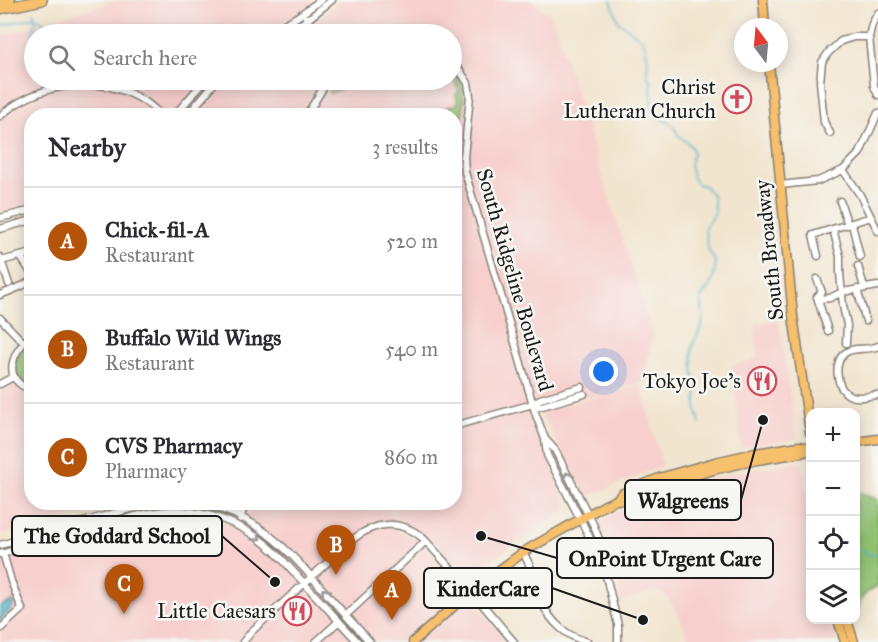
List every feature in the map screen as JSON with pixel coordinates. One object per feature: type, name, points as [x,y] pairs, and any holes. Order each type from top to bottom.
[{"type":"highway","points":[[0,1],[10,0]]},
{"type":"highway","points":[[0,9],[42,0]]},
{"type":"main road","points":[[763,0],[764,18]]},
{"type":"main road","name":"South Broadway","points":[[769,72],[793,316],[806,408]]},
{"type":"main road","points":[[860,441],[878,439]]},
{"type":"main road","points":[[413,642],[471,591],[523,552],[616,500],[624,500],[662,485],[717,469],[806,451]]},
{"type":"main road","points":[[839,624],[845,642]]},
{"type":"main road","points":[[849,624],[854,642]]},
{"type":"street","points":[[284,24],[321,0]]},
{"type":"street","points":[[300,24],[332,0]]},
{"type":"street","points":[[303,13],[310,24]]},
{"type":"street","points":[[878,13],[869,37],[874,86],[878,95]]},
{"type":"street","points":[[830,133],[824,122],[820,82],[822,62],[841,41],[854,37],[869,37]]},
{"type":"street","name":"South Ridgeline Boulevard","points":[[462,74],[468,83],[470,96],[464,157],[465,172],[545,439],[547,455],[584,516],[600,568],[606,576],[618,625],[618,642]]},
{"type":"street","points":[[0,116],[16,104],[51,90]]},
{"type":"street","points":[[120,90],[144,101],[152,108]]},
{"type":"street","points":[[181,108],[196,90]]},
{"type":"street","points":[[194,108],[209,90]]},
{"type":"street","points":[[311,108],[322,90]]},
{"type":"street","points":[[780,185],[818,182],[843,170],[860,153],[878,113]]},
{"type":"street","points":[[870,129],[878,132]]},
{"type":"street","points":[[843,170],[860,195],[878,231]]},
{"type":"street","points":[[840,201],[860,257]]},
{"type":"street","points":[[0,218],[24,212]]},
{"type":"street","points":[[818,256],[813,235],[871,217]]},
{"type":"street","points":[[0,229],[24,222]]},
{"type":"street","points":[[833,229],[840,256],[843,306],[847,325],[846,343]]},
{"type":"street","points":[[9,284],[1,259],[24,255],[22,259],[24,262]]},
{"type":"street","points":[[858,266],[864,288]]},
{"type":"street","points":[[817,279],[828,331]]},
{"type":"street","points":[[0,295],[24,285]]},
{"type":"street","points":[[819,295],[821,299],[830,298],[842,292],[878,286]]},
{"type":"street","points":[[857,290],[867,321]]},
{"type":"street","points":[[0,318],[23,342],[17,351],[12,368],[13,377],[24,387]]},
{"type":"street","points":[[878,346],[849,350],[838,364],[841,385],[849,395],[856,398],[878,395]]},
{"type":"street","points":[[0,384],[13,377]]},
{"type":"street","points":[[462,424],[533,404],[542,406],[583,391]]},
{"type":"street","points":[[0,545],[125,510]]},
{"type":"street","points":[[222,510],[241,517],[274,538],[370,642]]},
{"type":"street","points":[[236,525],[243,510]]},
{"type":"street","points":[[1,553],[139,515],[181,511],[199,513],[236,525],[269,546],[358,642]]},
{"type":"street","points":[[243,642],[304,583],[363,531],[384,525],[404,527],[418,534],[514,642]]},
{"type":"street","points":[[1,553],[27,542],[28,537]]},
{"type":"street","points":[[346,615],[426,542]]},
{"type":"street","points":[[523,552],[535,577],[542,602],[553,621],[572,637],[588,642]]},
{"type":"street","points":[[0,629],[22,609],[1,553]]},
{"type":"street","points":[[316,642],[339,621]]},
{"type":"shaded area","points":[[118,0],[310,0],[317,20],[342,0],[530,0],[552,16],[653,335],[642,383],[533,412],[568,508],[466,577],[431,540],[397,519],[394,510],[462,510],[462,108],[24,108],[24,206],[0,213],[0,36],[24,29],[24,90],[462,90],[462,24],[39,24]]},
{"type":"shaded area","points":[[778,320],[797,439],[741,447],[732,366],[758,358],[755,324]]},
{"type":"shaded area","points":[[15,384],[24,393],[24,510],[91,510],[0,535],[0,391]]},
{"type":"shaded area","points":[[641,386],[663,466],[586,497],[540,412]]},
{"type":"shaded area","points":[[797,462],[802,465],[806,490],[806,624],[832,624],[837,642],[690,642],[676,610],[662,592],[655,591],[621,601],[611,556],[599,520],[695,483],[738,472]]},
{"type":"shaded area","points":[[253,510],[390,510],[398,531],[417,538],[508,642],[0,642],[0,559],[140,523],[201,517],[229,525]]},
{"type":"green space","points":[[462,87],[463,99],[462,115],[462,108],[446,108],[458,103],[456,94],[459,93],[458,90],[462,90]]},
{"type":"green space","points":[[24,347],[24,384],[15,373]]},
{"type":"green space","points":[[860,493],[878,500],[878,586],[863,596],[860,603]]},
{"type":"water","points":[[13,601],[11,609],[0,621],[0,606]]},
{"type":"waterway","points":[[611,0],[618,21],[642,39],[645,46],[648,77],[651,82],[652,109],[660,119],[674,127],[678,135],[692,148],[690,165],[693,178],[697,184],[705,186],[713,196],[715,211],[705,230],[708,249],[715,261],[715,268],[713,279],[701,297],[702,325],[692,349],[697,389],[696,407],[700,424]]},
{"type":"waterway","points":[[34,13],[35,24]]},
{"type":"waterway","points":[[0,26],[36,17],[45,24]]},
{"type":"waterway","points":[[860,549],[870,555],[878,555]]},
{"type":"place","name":"Christ Lutheran Church","points":[[737,99]]},
{"type":"place","name":"Tokyo Joe's","points":[[762,381]]},
{"type":"place","name":"Walgreens","points":[[763,420]]},
{"type":"place","name":"OnPoint Urgent Care","points":[[481,536]]},
{"type":"place","name":"Buffalo Wild Wings","points":[[336,575]]},
{"type":"place","name":"The Goddard School","points":[[275,582]]},
{"type":"place","name":"Little Caesars","points":[[297,611]]},
{"type":"place","name":"CVS Pharmacy","points":[[124,614]]},
{"type":"place","name":"Chick-fil-A","points":[[392,620]]},
{"type":"place","name":"KinderCare","points":[[643,620]]}]
